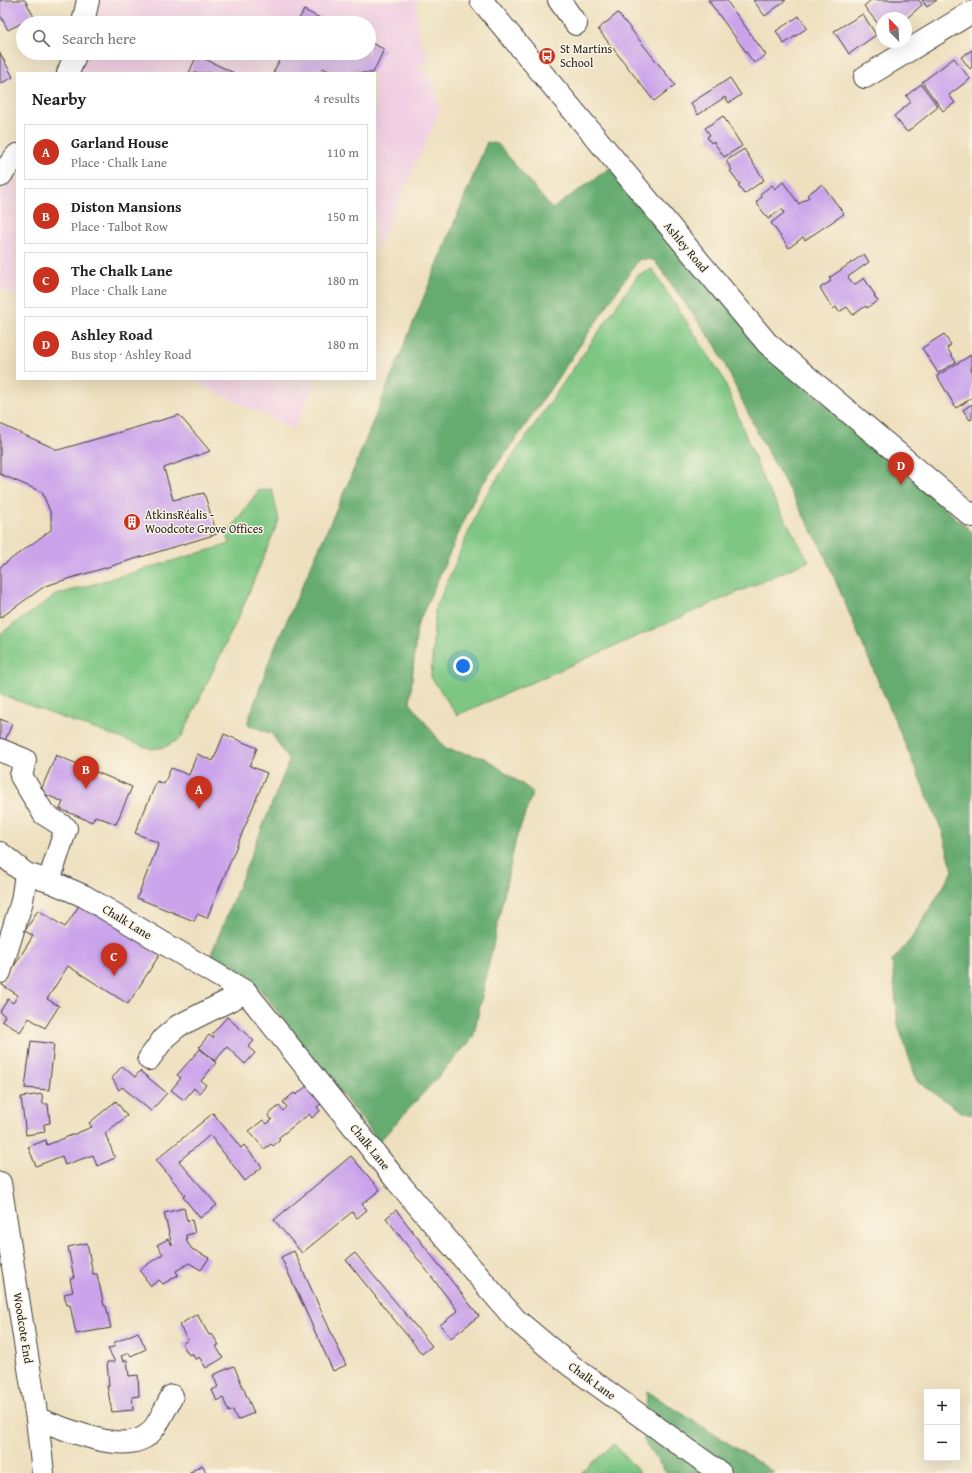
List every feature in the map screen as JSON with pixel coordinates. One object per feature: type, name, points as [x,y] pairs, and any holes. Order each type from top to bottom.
[{"type":"street","points":[[85,16],[88,0]]},
{"type":"street","name":"Ashley Road","points":[[481,0],[767,343],[972,516]]},
{"type":"street","points":[[559,0],[576,24]]},
{"type":"street","points":[[865,76],[972,12]]},
{"type":"street","points":[[68,72],[73,60]]},
{"type":"street","points":[[0,176],[16,156]]},
{"type":"street","points":[[0,750],[24,760],[21,776],[44,814],[66,828],[50,881]]},
{"type":"street","name":"Chalk Lane","points":[[0,853],[26,874],[50,881],[84,896],[246,992],[397,1181],[515,1319],[570,1365],[720,1473]]},
{"type":"street","points":[[0,972],[22,901],[26,874]]},
{"type":"street","points":[[149,1059],[164,1038],[178,1026],[246,992]]},
{"type":"street","name":"Woodcote End","points":[[0,1183],[37,1419],[42,1473]]},
{"type":"street","points":[[37,1419],[110,1443],[127,1442],[141,1438],[152,1431],[172,1396]]},
{"type":"shaded area","points":[[95,0],[418,0],[416,3],[419,37],[430,58],[420,65],[433,82],[440,111],[376,251],[376,72],[75,72],[78,60],[376,60],[376,16],[91,16]]},
{"type":"shaded area","points":[[16,172],[16,297],[0,289],[0,193]]},
{"type":"shaded area","points":[[191,380],[317,380],[294,429]]},
{"type":"green space","points":[[487,142],[498,144],[552,209],[611,167],[797,380],[972,532],[972,1115],[961,1112],[917,1081],[898,1025],[892,961],[911,939],[953,871],[942,831],[821,547],[758,434],[716,346],[654,260],[639,259],[518,436],[478,490],[417,626],[410,703],[446,749],[485,758],[533,792],[516,839],[473,1038],[379,1142],[258,987],[204,972],[289,761],[272,734],[247,724],[271,656],[348,483]]},
{"type":"green space","points":[[652,269],[722,376],[765,484],[809,561],[457,715],[431,677],[435,610],[483,499],[638,275]]},
{"type":"green space","points":[[272,489],[279,520],[239,616],[181,738],[165,747],[152,749],[60,717],[0,694],[0,634],[56,595],[230,544],[227,534],[258,491]]},
{"type":"green space","points":[[647,1391],[775,1473],[666,1473],[644,1441]]},
{"type":"green space","points":[[614,1444],[640,1473],[581,1473]]},
{"type":"building","points":[[0,0],[25,0],[33,16],[16,16],[16,26],[8,30],[0,15]]},
{"type":"building","points":[[708,0],[726,0],[766,55],[754,63]]},
{"type":"building","points":[[753,0],[786,0],[765,16]]},
{"type":"building","points":[[871,0],[919,0],[922,5],[912,14],[912,12],[876,12],[876,21],[864,6]]},
{"type":"building","points":[[922,0],[937,0],[927,7]]},
{"type":"building","points":[[304,10],[316,16],[301,16]]},
{"type":"building","points":[[618,13],[675,85],[654,101],[598,29]]},
{"type":"building","points":[[863,14],[876,35],[849,54],[834,31]]},
{"type":"building","points":[[799,16],[807,28],[784,44],[776,31]]},
{"type":"building","points":[[376,45],[384,49],[373,72],[331,72],[323,68],[321,72],[274,72],[280,60],[376,60]]},
{"type":"building","points":[[972,50],[972,67],[970,69],[961,57]]},
{"type":"building","points":[[0,53],[13,77],[0,84]]},
{"type":"building","points":[[954,58],[970,79],[949,95],[955,103],[943,111],[922,82]]},
{"type":"building","points":[[195,60],[207,60],[232,72],[189,72]]},
{"type":"building","points":[[730,78],[741,95],[729,103],[725,97],[698,115],[691,103]]},
{"type":"building","points":[[921,84],[938,107],[907,132],[894,116],[911,102],[906,96]]},
{"type":"building","points":[[723,116],[742,146],[724,157],[713,141],[711,143],[707,137],[710,135],[705,128]]},
{"type":"building","points":[[744,149],[764,180],[744,194],[738,185],[740,184],[730,171],[732,170],[726,161]]},
{"type":"building","points":[[783,182],[799,204],[809,197],[807,195],[822,184],[844,214],[805,240],[803,237],[789,248],[771,223],[784,213],[782,209],[768,219],[756,202],[762,197],[760,194],[772,185],[775,189]]},
{"type":"building","points":[[864,254],[869,262],[848,277],[854,285],[864,278],[878,301],[867,308],[866,306],[853,315],[847,307],[839,312],[836,307],[833,309],[820,288],[831,281],[829,278]]},
{"type":"building","points":[[944,334],[951,345],[947,348],[956,362],[938,373],[922,348]]},
{"type":"building","points":[[971,355],[972,398],[956,408],[937,376]]},
{"type":"building","points":[[972,404],[972,419],[970,420],[963,410]]},
{"type":"building","name":"AtkinsRéalis - Woodcote Grove Offices","points":[[179,415],[210,451],[164,468],[173,500],[204,493],[217,534],[45,586],[0,618],[0,567],[51,530],[51,514],[42,492],[0,474],[0,424],[58,450]]},
{"type":"building","points":[[0,719],[12,724],[4,743],[0,741]]},
{"type":"building","points":[[224,734],[257,748],[250,766],[267,773],[207,918],[197,914],[194,921],[137,898],[159,843],[135,833],[157,781],[164,784],[171,768],[189,775],[197,754],[213,761]]},
{"type":"building","points":[[56,755],[132,787],[116,824],[95,816],[92,822],[60,809],[63,802],[40,792]]},
{"type":"building","points":[[82,901],[162,951],[128,1004],[68,966],[47,999],[59,1006],[45,1028],[29,1018],[20,1032],[2,1021],[5,1016],[0,1012],[8,999],[13,1003],[18,995],[2,985],[33,936],[25,931],[38,910],[65,927]]},
{"type":"building","points":[[227,1017],[254,1041],[248,1047],[255,1053],[245,1064],[227,1047],[215,1061],[199,1047],[209,1035],[213,1038],[214,1036],[212,1034]]},
{"type":"building","points":[[31,1041],[54,1044],[49,1090],[25,1088]]},
{"type":"building","points":[[200,1049],[216,1063],[201,1081],[206,1085],[199,1093],[194,1088],[184,1100],[171,1090],[181,1078],[177,1075]]},
{"type":"building","points":[[122,1066],[135,1077],[140,1071],[167,1093],[151,1111],[122,1087],[119,1090],[112,1078]]},
{"type":"building","points":[[309,1084],[324,1102],[317,1107],[320,1111],[312,1118],[309,1114],[278,1138],[280,1140],[273,1146],[271,1144],[264,1149],[249,1131],[263,1120],[267,1124],[272,1120],[268,1115],[279,1106],[283,1111],[287,1107],[283,1102],[294,1093],[296,1095]]},
{"type":"building","points":[[42,1094],[43,1104],[48,1104],[50,1123],[44,1124],[45,1132],[26,1135],[21,1097]]},
{"type":"building","points":[[116,1101],[127,1116],[105,1133],[115,1158],[97,1166],[93,1155],[65,1165],[62,1156],[36,1166],[28,1147],[46,1140],[47,1145],[92,1127],[89,1123]]},
{"type":"building","points":[[213,1113],[241,1148],[244,1145],[262,1167],[245,1181],[210,1135],[179,1161],[217,1205],[200,1218],[183,1197],[185,1195],[156,1160]]},
{"type":"building","points":[[351,1156],[380,1190],[362,1204],[367,1210],[357,1218],[352,1212],[302,1253],[274,1220]]},
{"type":"building","points":[[184,1208],[187,1221],[192,1220],[195,1233],[186,1235],[187,1242],[192,1249],[209,1258],[201,1270],[189,1263],[176,1271],[178,1275],[163,1284],[159,1280],[151,1286],[139,1270],[163,1254],[157,1245],[168,1239],[172,1245],[164,1213]]},
{"type":"building","points":[[396,1210],[479,1316],[451,1338],[440,1325],[458,1311],[386,1218]]},
{"type":"building","points":[[87,1243],[93,1274],[97,1274],[104,1306],[106,1306],[111,1328],[76,1334],[70,1305],[67,1305],[64,1294],[73,1292],[70,1279],[74,1278],[68,1247]]},
{"type":"building","points":[[294,1251],[346,1365],[333,1371],[281,1257]]},
{"type":"building","points":[[355,1253],[432,1346],[422,1354],[346,1260]]},
{"type":"building","points":[[197,1314],[209,1335],[212,1334],[219,1345],[216,1346],[223,1358],[206,1368],[199,1357],[196,1360],[192,1353],[189,1355],[182,1344],[188,1340],[179,1325]]},
{"type":"building","points":[[138,1332],[146,1349],[131,1356],[129,1353],[121,1356],[123,1361],[127,1360],[129,1376],[138,1375],[139,1396],[132,1397],[133,1410],[112,1412],[107,1386],[109,1386],[107,1362],[115,1362],[108,1349],[115,1346],[113,1343]]},
{"type":"building","points":[[234,1366],[254,1413],[237,1420],[233,1410],[229,1412],[223,1398],[217,1401],[212,1390],[218,1387],[213,1375]]},
{"type":"building","points":[[202,1465],[207,1473],[189,1473]]},
{"type":"place","name":"St Martins School","points":[[547,56]]},
{"type":"place","name":"Ashley Road","points":[[901,485]]},
{"type":"place","name":"AtkinsRéalis - Woodcote Grove Offices","points":[[132,522]]},
{"type":"place","name":"Diston Mansions","points":[[86,789]]},
{"type":"place","name":"Garland House","points":[[199,809]]},
{"type":"place","name":"The Chalk Lane","points":[[114,976]]}]
